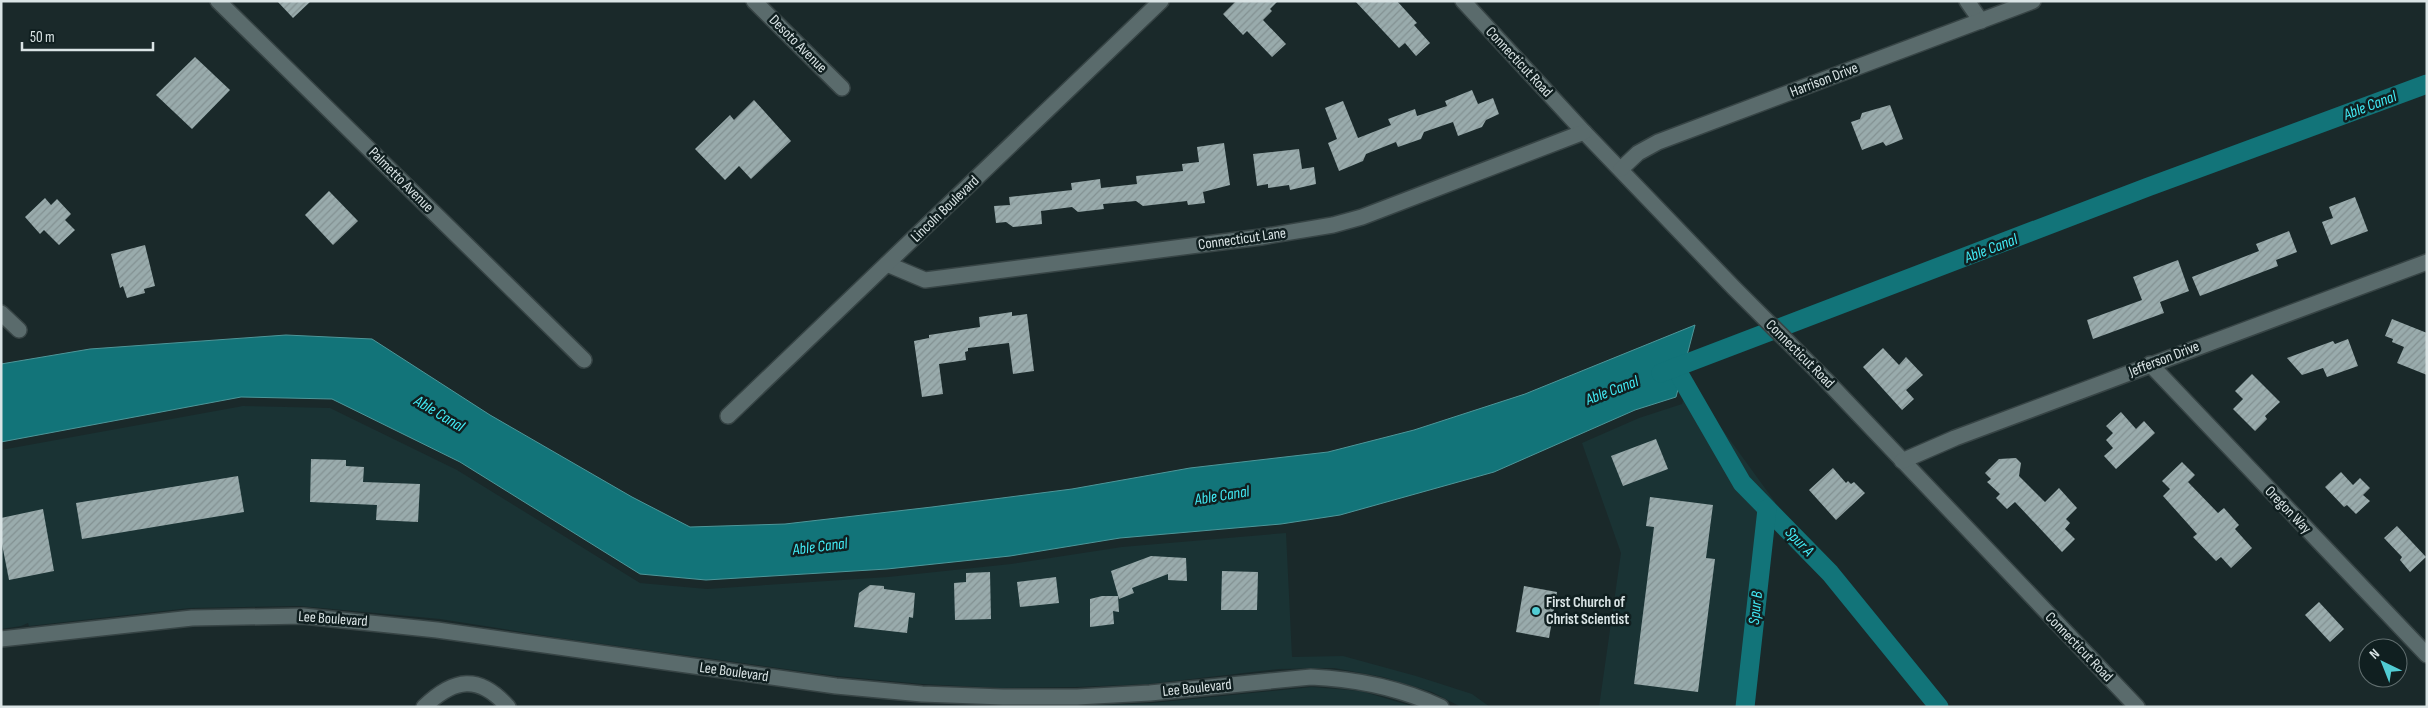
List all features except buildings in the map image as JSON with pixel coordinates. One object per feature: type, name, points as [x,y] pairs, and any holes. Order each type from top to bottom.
[{"type":"street","name":"Palmetto Avenue","points":[[218,1],[584,360]]},
{"type":"street","name":"Desoto Avenue","points":[[754,1],[842,88]]},
{"type":"street","name":"Lincoln Boulevard","points":[[728,416],[1161,1]]},
{"type":"street","name":"Connecticut Road","points":[[1462,1],[1584,132],[1734,288],[1825,379],[2136,707]]},
{"type":"street","points":[[1967,1],[1982,20]]},
{"type":"street","name":"Harrison Drive","points":[[1621,169],[1638,153],[1658,142],[2033,1]]},
{"type":"street","name":"Connecticut Lane","points":[[887,264],[925,280],[1261,237],[1333,225],[1362,217],[1584,132]]},
{"type":"street","name":"Jefferson Drive","points":[[1902,462],[1955,438],[2427,262]]},
{"type":"street","points":[[1,313],[19,330]]},
{"type":"street","name":"Oregon Way","points":[[2150,364],[2427,655]]},
{"type":"street","name":"Lee Boulevard","points":[[1,639],[192,618],[244,616],[321,617],[437,630],[836,686],[1005,702],[1150,693],[1311,677],[1335,678],[1381,686],[1441,707]]},
{"type":"street","name":"Lee Boulevard","points":[[1,650],[25,636]]},
{"type":"street","points":[[424,707],[436,696],[454,685],[471,683],[487,688],[508,707]]},
{"type":"shaded area","points":[[1690,385],[1775,502],[1750,707],[1599,707],[1621,553],[1582,443],[1639,418],[1682,404]]},
{"type":"shaded area","points":[[243,406],[330,408],[457,470],[640,583],[707,589],[888,577],[1011,564],[1122,547],[1286,533],[1292,657],[1343,656],[1472,694],[1490,707],[1461,707],[1432,692],[1383,677],[1334,668],[1279,669],[1148,684],[1076,687],[1002,688],[922,684],[836,676],[560,638],[440,619],[300,606],[190,608],[29,626],[28,623],[1,629],[1,450]]},
{"type":"shaded area","points":[[1312,687],[1361,691],[1415,707],[1056,707],[1152,703]]},
{"type":"water","points":[[1695,325],[1676,397],[1635,410],[1494,472],[1340,515],[1281,524],[1120,538],[1010,556],[887,569],[706,580],[640,574],[460,462],[332,399],[241,397],[1,442],[1,364],[90,349],[286,335],[372,339],[490,415],[632,497],[690,527],[785,524],[1072,489],[1190,468],[1328,452],[1414,430],[1525,394]]},
{"type":"waterway","name":"Able Canal","points":[[1661,373],[2148,187],[2427,84]]},
{"type":"waterway","name":"Spur A","points":[[1675,367],[1742,483],[1830,573],[1939,707]]},
{"type":"waterway","name":"Spur B","points":[[1745,707],[1767,509]]},
{"type":"place","name":"First Church of Christ Scientist","points":[[1536,611]]}]
